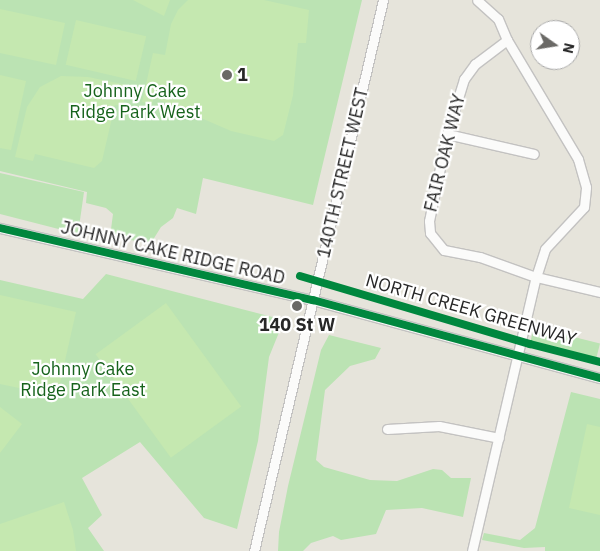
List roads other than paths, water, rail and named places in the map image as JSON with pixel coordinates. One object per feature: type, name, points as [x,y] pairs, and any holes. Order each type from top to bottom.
[{"type":"street","name":"140TH STREET WEST","points":[[254,551],[383,0]]},
{"type":"street","points":[[472,551],[536,277],[545,249],[584,207],[586,187],[578,159],[507,40],[498,20],[477,0]]},
{"type":"street","name":"FAIR OAK WAY","points":[[507,40],[475,64],[464,79],[447,134],[429,221],[430,232],[444,250],[487,260],[536,277]]},
{"type":"street","points":[[447,134],[534,154]]},
{"type":"street","name":"JOHNNY CAKE RIDGE ROAD","points":[[0,228],[313,300],[518,358],[600,378]]},
{"type":"street","points":[[536,277],[600,292]]},
{"type":"street","points":[[387,429],[439,426],[499,438]]},
{"type":"place","name":"1","points":[[227,75]]},
{"type":"place","name":"140 St W","points":[[297,306]]},
{"type":"park label","name":"Johnny Cake Ridge Park West","points":[[135,102]]},
{"type":"park label","name":"Johnny Cake Ridge Park East","points":[[83,380]]}]
